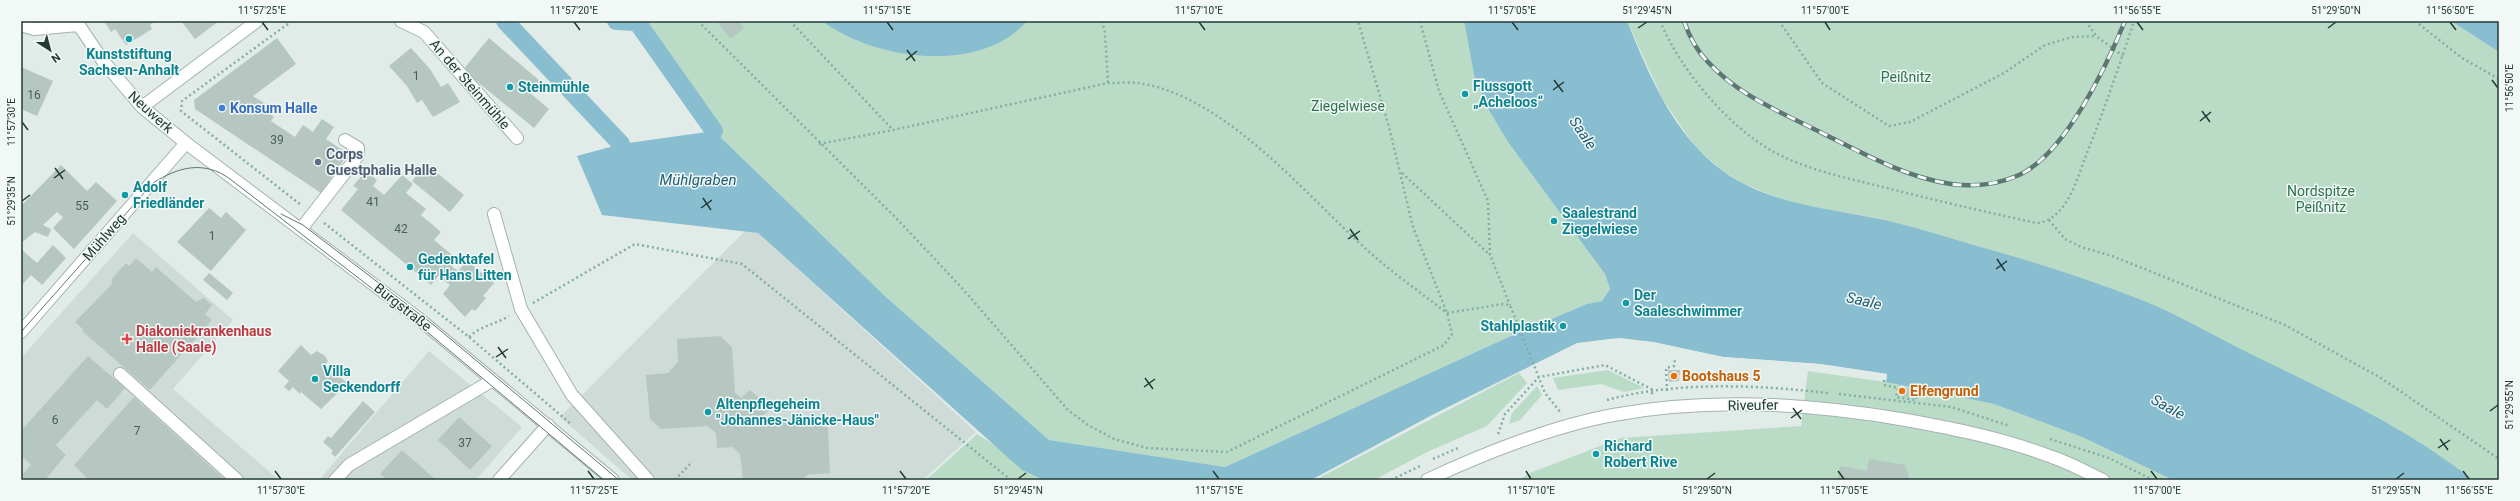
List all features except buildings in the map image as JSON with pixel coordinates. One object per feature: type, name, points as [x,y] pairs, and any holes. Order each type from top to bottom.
[{"type":"street","points":[[142,107],[257,21]]},
{"type":"street","name":"An der Steinmühle","points":[[401,21],[424,32],[517,138]]},
{"type":"street","points":[[21,25],[34,29],[77,23]]},
{"type":"street","name":"Neuwerk","points":[[77,23],[103,61],[142,107],[186,143]]},
{"type":"street","points":[[302,229],[357,157],[358,148],[345,140]]},
{"type":"street","name":"Burgstraße","points":[[186,143],[302,229],[456,349],[613,480]]},
{"type":"street","name":"Mühlweg","points":[[21,332],[186,143]]},
{"type":"street","points":[[494,214],[521,309],[572,396],[648,480]]},
{"type":"street","points":[[120,374],[238,480]]},
{"type":"street","points":[[336,480],[349,465],[493,380]]},
{"type":"street","name":"Riveufer","points":[[1428,480],[1490,453],[1571,426],[1647,410],[1776,404],[1842,409],[1945,427],[1999,439],[2053,457],[2103,480]]},
{"type":"street","points":[[499,480],[548,425]]},
{"type":"path","points":[[292,21],[182,101],[181,111],[469,337],[572,425]]},
{"type":"path","points":[[698,21],[819,144],[899,221],[950,276],[1068,410],[1088,425],[1114,439],[1147,448],[1227,452],[1444,345],[1452,334],[1447,314],[1413,227],[1402,173],[1358,21]]},
{"type":"path","points":[[790,21],[893,130]]},
{"type":"path","points":[[1102,21],[1105,33],[1108,83]]},
{"type":"path","points":[[1420,21],[1439,91],[1488,200],[1490,255],[1545,393],[1571,426]]},
{"type":"path","points":[[1660,21],[1682,64],[1727,115],[1773,151],[1794,161],[1916,195],[2037,222],[2049,220],[2063,207],[2075,184],[2123,56],[2134,21]]},
{"type":"path","points":[[1779,21],[1822,83],[1889,126],[1910,122],[2004,73],[2045,45],[2072,37],[2096,36]]},
{"type":"path","points":[[2086,21],[2096,36],[2123,56]]},
{"type":"path","points":[[2415,21],[2462,58],[2499,79]]},
{"type":"path","points":[[819,144],[893,130],[1108,83],[1138,83],[1166,90],[1210,110],[1252,143],[1367,250],[1447,314],[1503,304],[1510,306]]},
{"type":"path","points":[[1402,173],[1490,255]]},
{"type":"path","points":[[2049,220],[2065,239],[2081,247],[2112,256],[2285,325],[2381,378],[2499,459]]},
{"type":"path","points":[[456,349],[480,327],[499,322],[636,244],[742,264],[1011,480]]},
{"type":"path","points":[[1665,376],[1666,368],[1674,366],[1674,360]]},
{"type":"path","points":[[1490,453],[1506,414],[1538,377],[1605,365],[1653,390],[1647,410]]},
{"type":"path","points":[[1884,380],[1884,385],[1898,388],[1896,397],[1907,400],[1916,400],[1917,393],[1932,396]]},
{"type":"path","points":[[675,480],[690,464]]},
{"type":"shaded area","points":[[745,231],[758,233],[976,432],[923,480],[632,480],[560,417]]},
{"type":"shaded area","name":"Diakoniekrankenhaus Halle (Saale)","points":[[133,233],[233,320],[173,389],[279,480],[21,480],[21,358]]},
{"type":"shaded area","points":[[429,351],[522,427],[476,480],[319,480]]},
{"type":"green space","name":"Ziegelwiese","points":[[616,21],[1464,21],[1475,80],[1490,112],[1508,142],[1605,274],[1610,289],[1602,301],[1587,304],[1513,335],[1225,467],[1049,440],[887,298],[714,131],[637,22]]},
{"type":"green space","name":"Nordspitze Peißnitz","points":[[1627,21],[2451,21],[2499,52],[2499,480],[2426,480],[2045,267],[1877,218],[1790,203],[1742,183],[1722,170],[1697,149],[1689,138],[1662,98]]},
{"type":"green space","points":[[1608,370],[1644,388],[1624,392],[1601,384],[1558,390],[1553,378]]},
{"type":"green space","points":[[1808,371],[1886,382],[1994,404],[2082,437],[2173,480],[1519,480],[1530,473],[1621,438],[1801,426]]},
{"type":"green space","points":[[1519,373],[1527,383],[1487,426],[1427,452],[1374,480],[1315,480]]},
{"type":"green space","points":[[1537,386],[1542,395],[1520,420],[1509,424],[1512,413]]},
{"type":"green space","points":[[977,434],[1049,480],[926,480]]},
{"type":"water","points":[[822,21],[1027,21],[1007,38],[982,49],[955,55],[926,56],[897,52],[869,45],[844,34]]},
{"type":"water","name":"Saale","points":[[1464,21],[1627,21],[1654,83],[1677,122],[1690,140],[1706,157],[1723,171],[1741,182],[1759,191],[1796,203],[1900,224],[2018,258],[2079,277],[2155,305],[2398,429],[2473,480],[2173,480],[2082,437],[1994,404],[1886,382],[1887,374],[1820,364],[1723,357],[1653,342],[1609,339],[1577,343],[1432,415],[1311,480],[1044,480],[1022,470],[758,233],[602,215],[577,156],[621,144],[714,131],[887,298],[1049,440],[1225,467],[1513,335],[1587,304],[1602,301],[1610,289],[1605,274],[1508,142],[1490,112],[1475,80]]},
{"type":"water","points":[[2451,21],[2499,21],[2499,52]]},
{"type":"pier","points":[[1620,338],[1653,342],[1723,357],[1820,364],[1887,374],[1886,382],[1884,382],[1885,376],[1820,366],[1722,359],[1653,344],[1609,341],[1609,339]]},
{"type":"waterway","name":"Mühlgraben","points":[[505,21],[621,144]]},
{"type":"waterway","name":"Mühlgraben","points":[[616,21],[637,22],[714,131]]},
{"type":"tram line","points":[[21,332],[153,183],[162,177],[181,170],[191,168],[211,169],[230,179],[413,320],[604,480]]},
{"type":"tram line","points":[[281,214],[303,225],[435,326],[619,480]]},
{"type":"railway","points":[[1684,21],[1688,32],[1700,53],[1720,74],[1747,94],[1868,156],[1900,170],[1934,181],[1969,185],[1995,183],[2019,175],[2036,164],[2052,149],[2068,129],[2082,107],[2107,62],[2125,21]]},
{"type":"place","name":"Kunststiftung Sachsen-Anhalt","points":[[129,39]]},
{"type":"place","name":"Steinmühle","points":[[510,87]]},
{"type":"place","name":"Flussgott „Acheloos“","points":[[1465,94]]},
{"type":"place","name":"Konsum Halle","points":[[222,108]]},
{"type":"place","name":"Corps Guestphalia Halle","points":[[318,162]]},
{"type":"place","name":"Adolf Friedländer","points":[[125,195]]},
{"type":"place","name":"Saalestrand Ziegelwiese","points":[[1554,221]]},
{"type":"place","name":"Gedenktafel für Hans Litten","points":[[410,267]]},
{"type":"place","name":"Der Saaleschwimmer","points":[[1626,303]]},
{"type":"place","name":"Stahlplastik","points":[[1563,326]]},
{"type":"place","name":"Diakoniekrankenhaus Halle (Saale)","points":[[127,339]]},
{"type":"place","name":"Bootshaus 5","points":[[1674,376]]},
{"type":"place","name":"Villa Seckendorff","points":[[315,379]]},
{"type":"place","name":"Elfengrund","points":[[1902,391]]},
{"type":"place","name":"Altenpflegeheim \"Johannes-Jänicke-Haus\"","points":[[708,412]]},
{"type":"place","name":"Richard Robert Rive","points":[[1596,454]]},
{"type":"park label","name":"Peißnitz","points":[[1906,77]]}]
